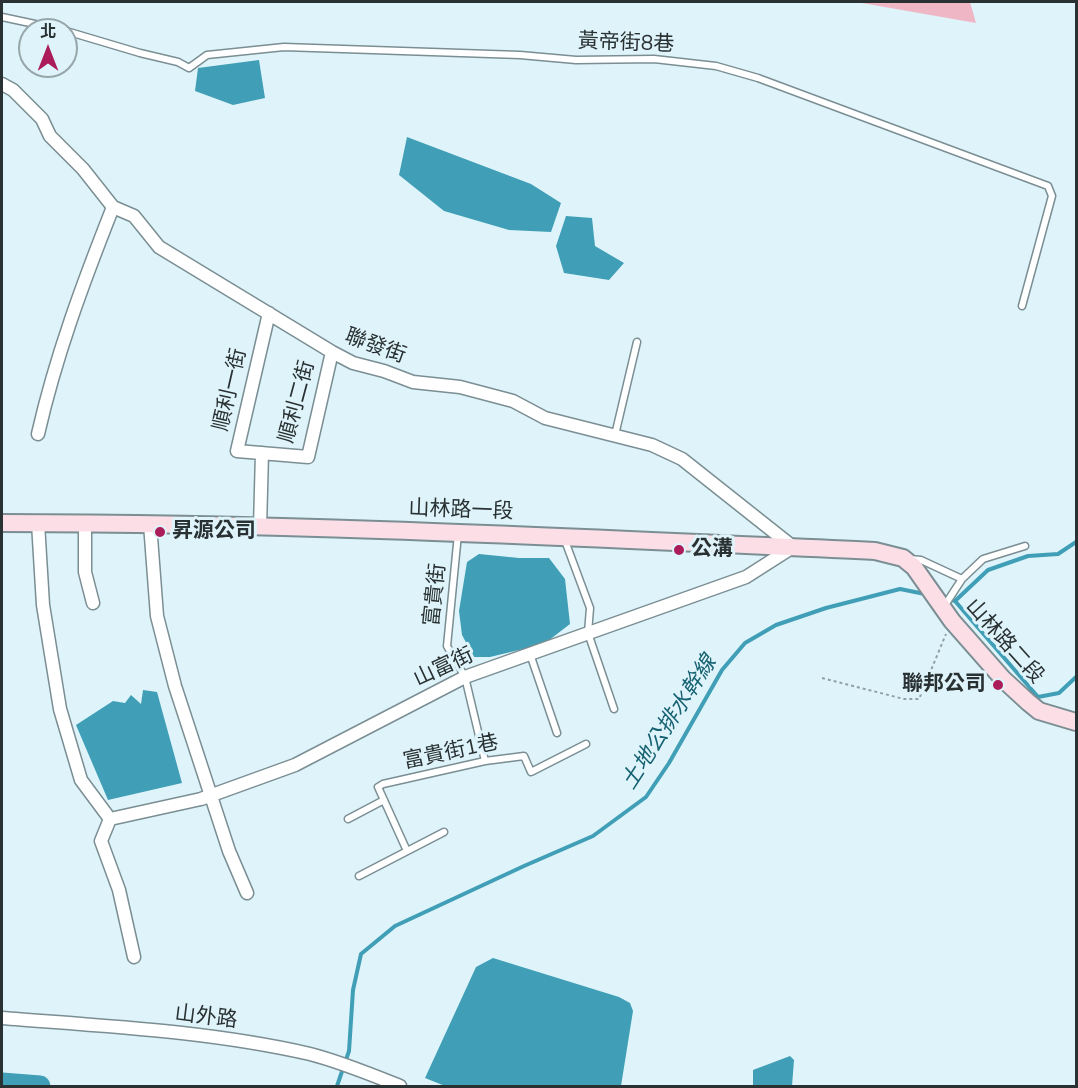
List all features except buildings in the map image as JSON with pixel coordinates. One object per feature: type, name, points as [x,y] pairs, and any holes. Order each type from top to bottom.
[{"type":"main road","name":"山林路一段","points":[[2,523],[150,524],[563,537],[875,551],[908,562]]},
{"type":"main road","name":"山林路二段","points":[[908,562],[1003,679],[1028,702],[1046,714],[1077,722]]},
{"type":"street","name":"聯發街","points":[[2,84],[13,90],[42,119],[50,136],[83,169],[113,207],[134,216],[159,247],[332,352],[353,363],[413,382],[460,387],[513,401],[545,418],[652,445],[682,459],[793,548]]},
{"type":"street","points":[[38,434],[50,380],[74,307],[113,207]]},
{"type":"street","name":"順利一街","points":[[262,453],[237,451],[269,313]]},
{"type":"street","name":"順利二街","points":[[262,453],[308,457],[332,352]]},
{"type":"street","points":[[260,527],[262,453]]},
{"type":"street","points":[[38,523],[43,605],[60,709],[81,780],[110,819],[101,841],[118,890],[134,957]]},
{"type":"street","points":[[85,523],[85,572],[93,603]]},
{"type":"street","points":[[150,524],[157,615],[175,686],[229,850],[247,893]]},
{"type":"street","name":"山富街","points":[[110,819],[211,795],[295,765],[465,677],[746,577],[793,548]]},
{"type":"street","name":"山外路","points":[[2,1018],[200,1036],[265,1046],[312,1055],[400,1086]]},
{"type":"lane","name":"黃帝街8巷","points":[[2,17],[18,20]]},
{"type":"lane","name":"黃帝街8巷","points":[[78,34],[178,62],[189,68],[207,55],[284,47],[520,55],[576,60],[654,59],[716,66],[768,82],[1048,186],[1052,196],[1022,306]]},
{"type":"lane","points":[[615,435],[637,342]]},
{"type":"lane","name":"富貴街","points":[[458,533],[447,646],[465,677],[485,761]]},
{"type":"lane","points":[[563,537],[590,609],[588,633],[614,709]]},
{"type":"lane","points":[[944,609],[962,579],[983,559],[1025,546]]},
{"type":"lane","points":[[908,562],[921,560],[962,579]]},
{"type":"lane","points":[[530,654],[557,732]]},
{"type":"lane","name":"富貴街1巷","points":[[384,800],[378,787],[383,784],[485,761],[524,756],[531,772],[586,744]]},
{"type":"lane","points":[[348,819],[384,800],[407,852]]},
{"type":"lane","points":[[359,876],[444,832]]},
{"type":"path","points":[[822,678],[904,699],[919,699],[935,656],[944,609]]},
{"type":"shaded area","points":[[856,2],[970,2],[976,23]]},
{"type":"water","points":[[259,60],[265,98],[233,105],[195,91],[198,68]]},
{"type":"water","points":[[407,137],[531,184],[561,203],[551,232],[509,230],[444,211],[399,175]]},
{"type":"water","points":[[566,216],[592,218],[595,246],[624,263],[609,280],[564,273],[556,246]]},
{"type":"water","points":[[479,554],[549,558],[565,579],[570,624],[544,644],[490,657],[474,657],[462,635],[459,611],[467,562]]},
{"type":"water","points":[[143,690],[157,692],[182,783],[108,800],[76,725],[113,701],[125,703],[131,695],[141,704]]},
{"type":"water","points":[[493,958],[619,997],[630,1003],[633,1011],[621,1086],[445,1086],[425,1078],[476,967]]},
{"type":"water","points":[[790,1056],[794,1060],[792,1086],[753,1086],[753,1070]]},
{"type":"waterway","points":[[955,601],[988,570],[1028,556],[1058,554],[1076,542]]},
{"type":"waterway","name":"土地公排水幹線","points":[[337,1086],[349,1051],[353,990],[361,954],[395,926],[593,836],[646,797],[669,763],[722,670],[745,643],[776,625],[826,608],[900,589],[925,594]]},
{"type":"waterway","name":"土地公排水幹線","points":[[947,599],[955,601],[1038,697],[1059,693],[1076,677]]},
{"type":"waterway","points":[[2,1083],[40,1086]]},
{"type":"place","name":"昇源公司","points":[[160,532]]},
{"type":"place","name":"公溝","points":[[679,550]]},
{"type":"place","name":"聯邦公司","points":[[998,685]]}]
